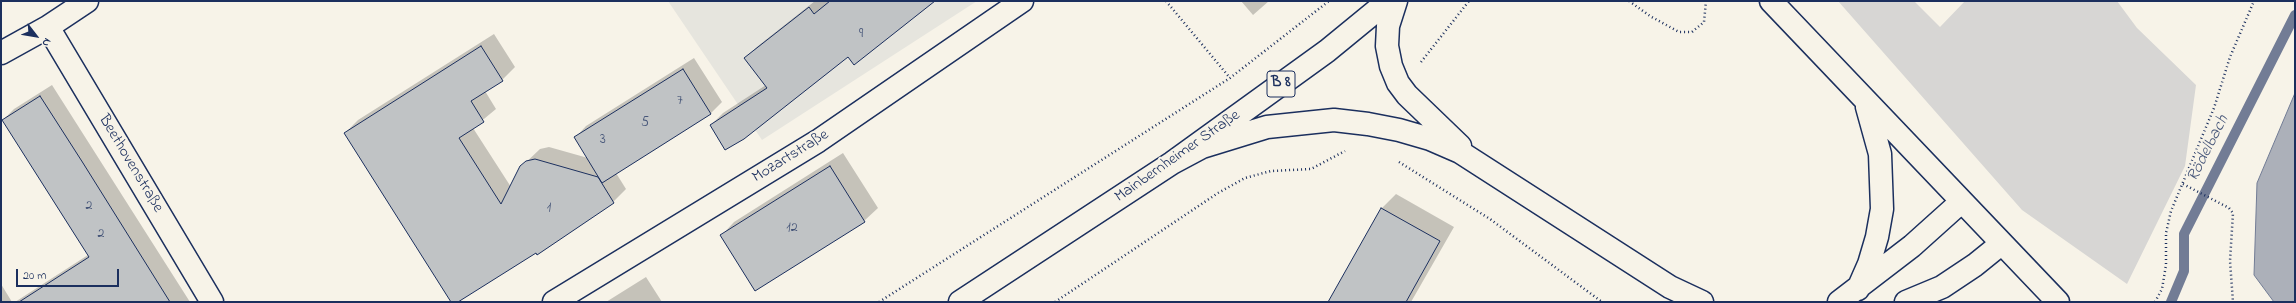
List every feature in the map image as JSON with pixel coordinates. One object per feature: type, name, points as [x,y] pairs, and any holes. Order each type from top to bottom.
[{"type":"main road","points":[[1,53],[48,27],[87,1]]},
{"type":"main road","name":"Mozartstraße","points":[[554,302],[818,141],[1022,1]]},
{"type":"main road","name":"Mainbernheimer Straße","points":[[960,302],[1172,164],[1327,51],[1388,1]]},
{"type":"main road","points":[[1396,1],[1388,26],[1388,46],[1391,66],[1398,83],[1407,96],[1442,130],[1487,168]]},
{"type":"main road","points":[[1771,1],[2001,244],[2058,302]]},
{"type":"main road","name":"Beethovenstraße","points":[[48,27],[212,302]]},
{"type":"main road","points":[[1858,289],[1875,244],[1882,209],[1880,154],[1865,100]]},
{"type":"main road","points":[[1172,164],[1202,148],[1234,135],[1267,126],[1334,120],[1368,124],[1399,130],[1430,139],[1460,152],[1670,287],[1702,302]]},
{"type":"main road","points":[[1839,302],[1858,289],[1912,246],[1961,202]]},
{"type":"main road","points":[[1906,302],[1942,288],[1975,265],[2001,244]]},
{"type":"path","points":[[1166,1],[1230,78]]},
{"type":"path","points":[[879,302],[1230,78],[1329,1]]},
{"type":"path","points":[[1398,83],[1418,67],[1469,1]]},
{"type":"path","points":[[1629,1],[1650,16],[1679,32],[1692,32],[1704,22],[1706,1]]},
{"type":"path","points":[[2155,302],[2162,289],[2166,265],[2166,233],[2171,211],[2214,108],[2230,58],[2254,1]]},
{"type":"path","points":[[1055,302],[1218,194],[1245,178],[1271,171],[1311,169],[1343,153],[1368,124]]},
{"type":"path","points":[[1343,153],[1350,153]]},
{"type":"path","points":[[1398,162],[1490,219],[1602,302]]},
{"type":"path","points":[[2183,184],[2229,208],[2233,213],[2230,262],[2233,302]]},
{"type":"shaded area","points":[[668,1],[977,1],[762,140]]},
{"type":"shaded area","points":[[1838,1],[1914,1],[1940,27],[1965,1],[2117,1],[2137,28],[2196,85],[2185,166],[2127,284],[2022,210]]},
{"type":"shaded area","points":[[2295,93],[2295,302],[2274,302],[2254,275],[2257,183]]},
{"type":"building","points":[[830,1],[935,1],[854,65],[848,57],[744,139],[725,150],[710,125],[767,88],[744,58],[809,7],[814,14]]},
{"type":"building","points":[[481,46],[503,81],[471,101],[484,122],[459,138],[501,204],[520,166],[526,161],[535,159],[598,177],[614,203],[537,255],[536,253],[458,302],[451,302],[344,133]]},
{"type":"building","points":[[683,69],[711,114],[602,183],[574,137]]},
{"type":"building","points":[[40,96],[170,302],[19,302],[89,257],[2,120]]},
{"type":"building","points":[[830,166],[865,222],[755,291],[720,235]]},
{"type":"building","points":[[1381,208],[1440,241],[1406,302],[1328,302]]},
{"type":"waterway","name":"Rödelbach","points":[[2171,302],[2184,271],[2184,234],[2295,15]]}]
